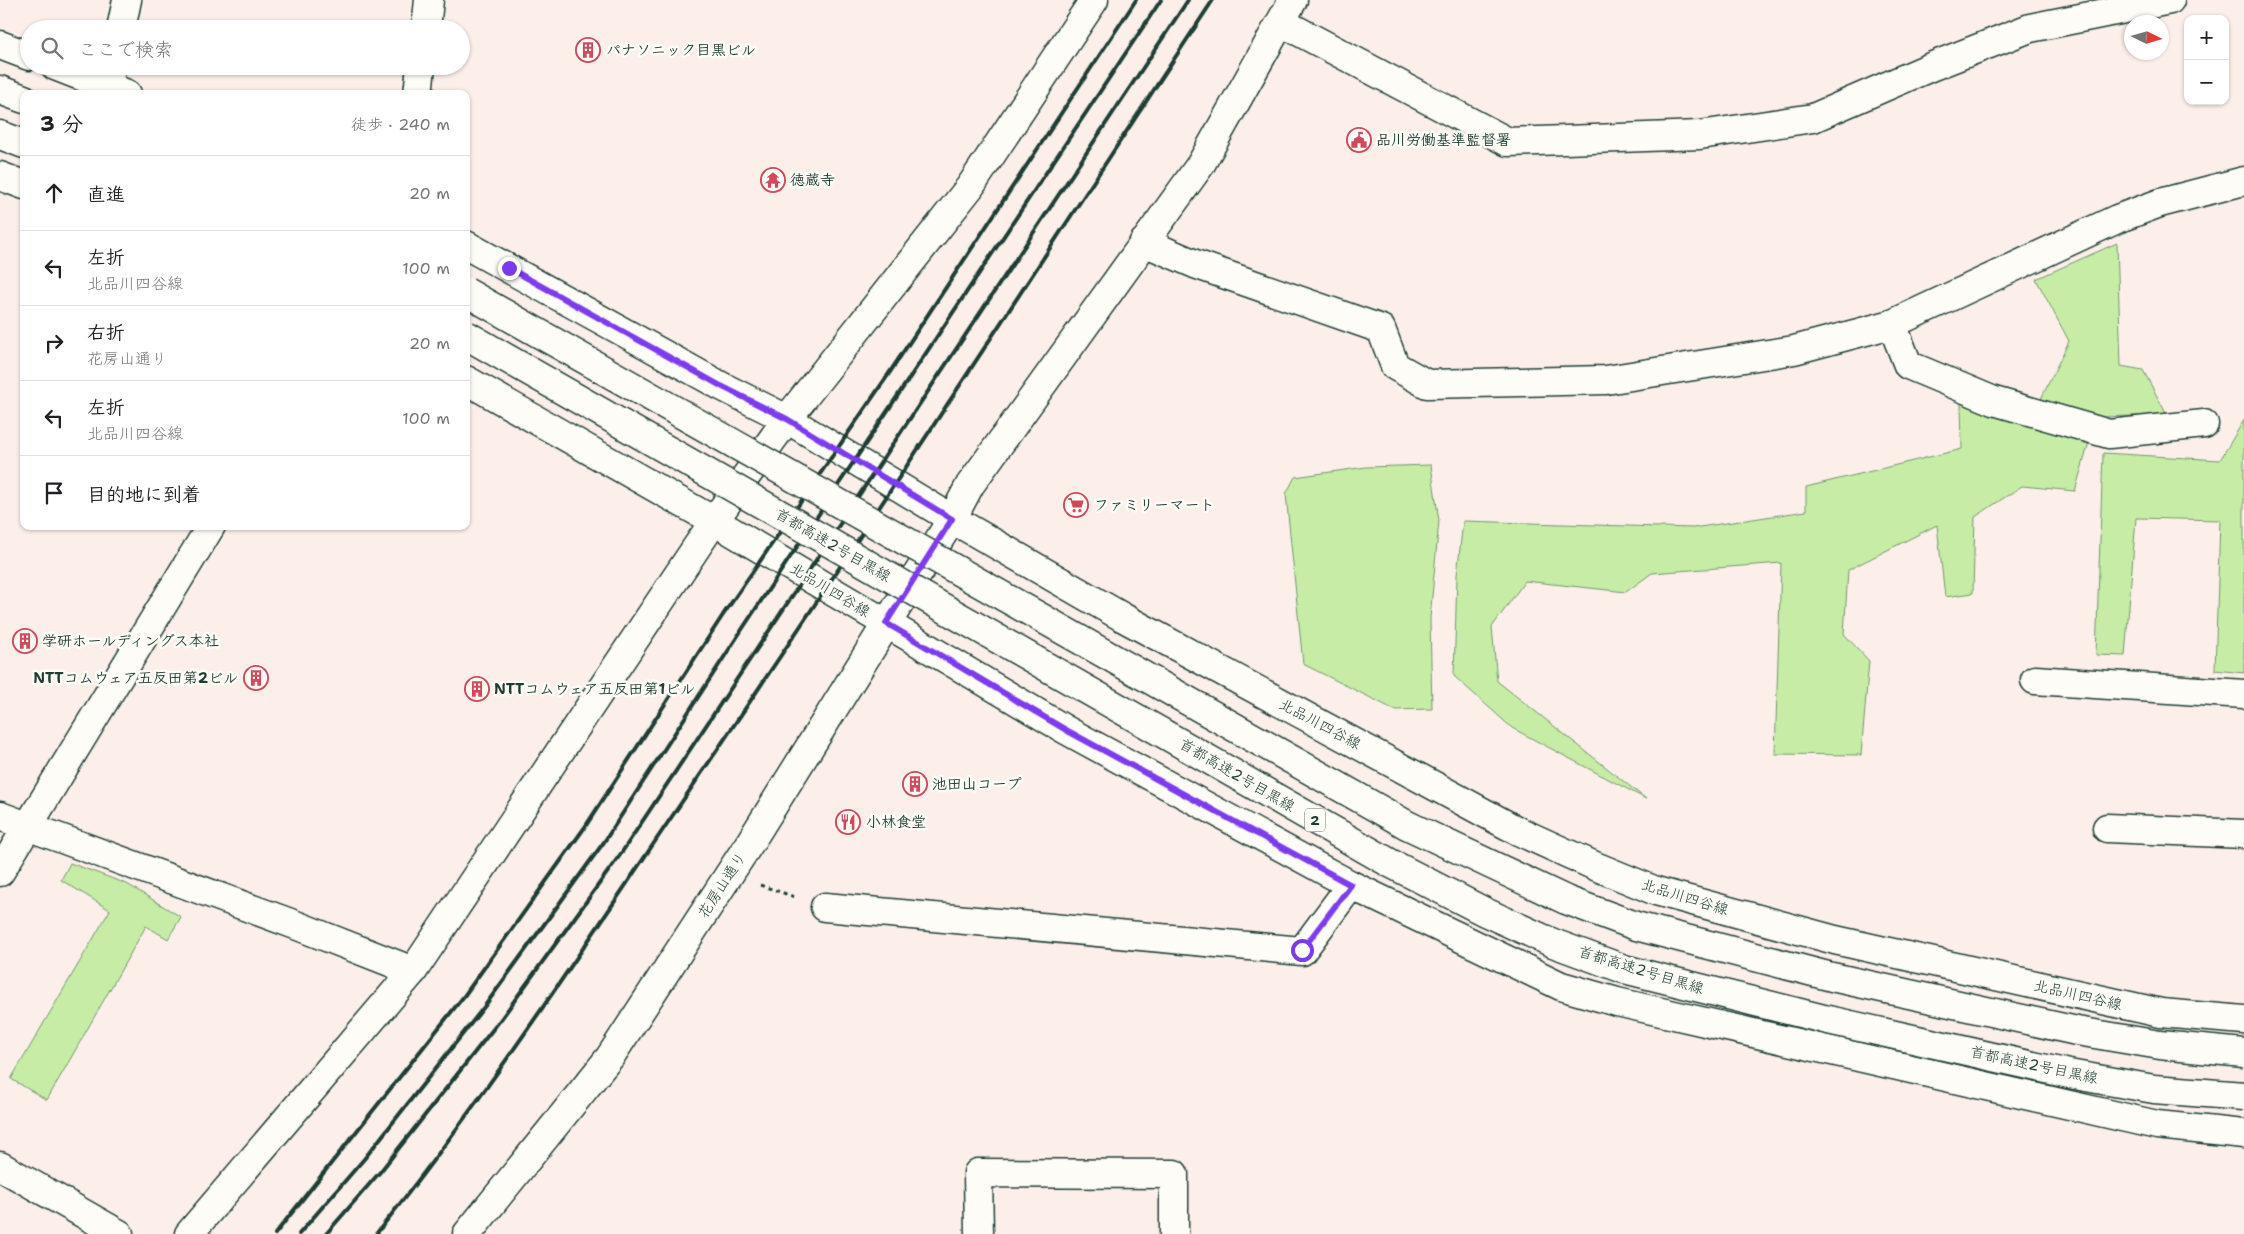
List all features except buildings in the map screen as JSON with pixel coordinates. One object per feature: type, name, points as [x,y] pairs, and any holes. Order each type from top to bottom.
[{"type":"main road","points":[[122,20],[127,0]]},
{"type":"main road","points":[[427,20],[429,0]]},
{"type":"main road","points":[[189,1234],[413,971],[714,521],[787,419],[970,186],[1094,0]]},
{"type":"main road","points":[[1287,11],[1508,142],[1700,135],[1814,118],[1933,66],[2030,28],[2170,0]]},
{"type":"main road","name":"花房山通り","points":[[467,1234],[610,1057],[729,874],[952,519],[970,485],[1201,164],[1287,11]]},
{"type":"main road","points":[[0,45],[20,53]]},
{"type":"main road","points":[[89,75],[115,82]]},
{"type":"main road","points":[[419,90],[421,75]]},
{"type":"main road","points":[[0,90],[20,98]]},
{"type":"main road","points":[[0,135],[20,142]]},
{"type":"main road","points":[[0,176],[20,184]]},
{"type":"main road","points":[[1144,242],[1195,264],[1381,329],[1395,366],[1427,384],[1606,380],[1794,350],[1892,324],[2117,219],[2160,203],[2244,181]]},
{"type":"main road","name":"北品川四谷線","points":[[470,247],[721,386],[787,419],[952,519],[1124,618],[1516,830],[1595,866],[1656,891],[1835,940],[2161,1013],[2244,1020]]},
{"type":"main road","points":[[470,294],[1408,825],[1566,900],[1636,926],[1841,979],[2077,1031],[2160,1045],[2244,1053]]},
{"type":"main road","points":[[1892,324],[1908,365],[1994,401],[2109,434],[2204,424]]},
{"type":"main road","name":"首都高速2号目黒線","points":[[470,337],[1390,863],[1485,912],[1553,943],[1624,969],[1698,988],[2069,1074],[2154,1089],[2244,1096]]},
{"type":"main road","name":"北品川四谷線","points":[[470,382],[714,521],[1066,730],[1351,885],[1561,986],[1617,1002],[2157,1125],[2244,1134]]},
{"type":"main road","points":[[0,872],[209,530]]},
{"type":"main road","points":[[2035,680],[2244,694]]},
{"type":"main road","points":[[0,816],[413,971]]},
{"type":"main road","points":[[2107,828],[2244,834]]},
{"type":"main road","points":[[825,907],[1302,950],[1351,885]]},
{"type":"main road","points":[[0,1166],[119,1234]]},
{"type":"main road","points":[[979,1234],[978,1173],[1174,1174],[1174,1234]]},
{"type":"path","points":[[729,874],[825,907]]},
{"type":"green space","points":[[2117,243],[2121,366],[2143,370],[2167,415],[2098,417],[2040,401],[2069,341],[2036,279]]},
{"type":"green space","points":[[1961,403],[2090,439],[2075,491],[2022,486],[1975,517],[1973,593],[1945,597],[1937,525],[1848,570],[1844,634],[1869,661],[1861,755],[1775,754],[1781,563],[1652,573],[1626,592],[1525,581],[1492,627],[1497,681],[1646,799],[1512,728],[1454,676],[1457,575],[1463,521],[1693,528],[1806,511],[1806,487],[1962,449]]},
{"type":"green space","points":[[2244,420],[2244,673],[2215,670],[2220,520],[2136,518],[2125,656],[2096,655],[2103,453],[2220,460]]},
{"type":"green space","points":[[1431,465],[1439,521],[1430,618],[1432,709],[1395,710],[1303,664],[1286,494],[1295,477],[1366,467]]},
{"type":"green space","points":[[70,863],[127,884],[181,917],[168,939],[146,926],[47,1100],[11,1079],[110,910],[61,880]]},
{"type":"railway","points":[[275,1234],[464,996],[585,827],[723,615],[888,375],[1136,0]]},
{"type":"railway","points":[[299,1234],[364,1159],[484,1007],[604,842],[743,628],[1161,0]]},
{"type":"railway","points":[[326,1234],[380,1172],[501,1019],[620,855],[1188,0]]},
{"type":"railway","points":[[376,1234],[455,1132],[566,973],[946,407],[1213,0]]},
{"type":"place","name":"パナソニック目黒ビル","points":[[588,50]]},
{"type":"place","name":"品川労働基準監督署","points":[[1359,140]]},
{"type":"place","name":"徳蔵寺","points":[[773,180]]},
{"type":"place","name":"ファミリーマート","points":[[1076,505]]},
{"type":"place","name":"学研ホールディングス本社","points":[[25,641]]},
{"type":"place","name":"NTTコムウェア五反田第2ビル","points":[[256,678]]},
{"type":"place","name":"NTTコムウェア五反田第1ビル","points":[[477,689]]},
{"type":"place","name":"池田山コープ","points":[[915,784]]},
{"type":"place","name":"小林食堂","points":[[848,822]]},
{"type":"route","points":[[509,268],[721,386],[787,419],[952,519],[886,623],[1066,730],[1351,885],[1302,950]]}]
